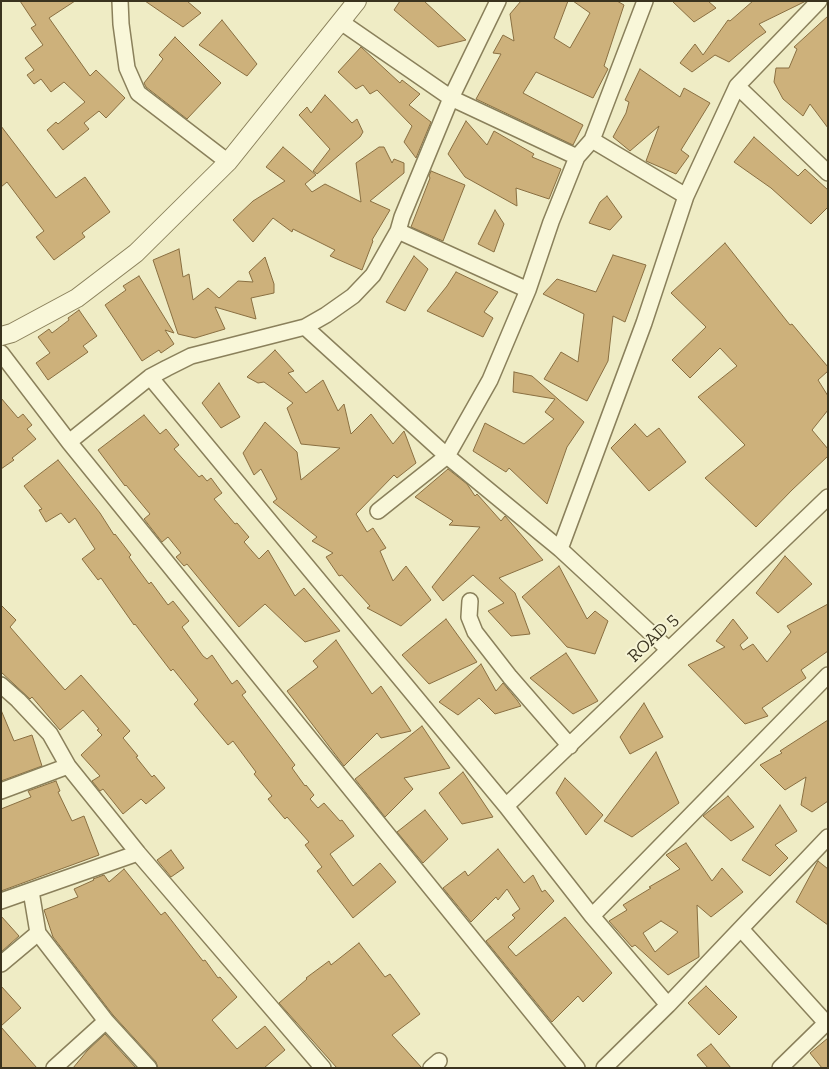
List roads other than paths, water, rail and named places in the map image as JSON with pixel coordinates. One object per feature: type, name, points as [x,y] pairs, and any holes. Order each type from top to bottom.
[{"type":"street","points":[[120,1],[127,68],[138,93],[228,162]]},
{"type":"street","points":[[1,336],[12,333],[77,298],[136,253],[228,162],[357,1]]},
{"type":"street","points":[[69,442],[150,378],[191,356],[305,327],[353,296],[374,275],[398,231],[451,98],[498,1]]},
{"type":"street","points":[[560,549],[644,322],[686,196],[737,86],[819,1]]},
{"type":"street","points":[[378,511],[447,456],[490,380],[528,290],[551,222],[577,157],[592,140],[643,2]]},
{"type":"street","points":[[341,22],[451,98],[577,157]]},
{"type":"street","points":[[737,86],[828,173]]},
{"type":"street","points":[[592,140],[686,196]]},
{"type":"street","points":[[398,231],[528,290]]},
{"type":"street","points":[[305,327],[447,456],[560,549],[668,649]]},
{"type":"street","points":[[1,353],[69,442],[578,1068]]},
{"type":"street","points":[[150,378],[506,806],[592,916],[668,1006]]},
{"type":"street","name":"ROAD 5","points":[[506,806],[828,497]]},
{"type":"street","points":[[470,601],[469,617],[476,632],[510,677],[570,746]]},
{"type":"street","points":[[592,916],[828,675]]},
{"type":"street","points":[[1,685],[50,734],[68,766],[138,853],[323,1068]]},
{"type":"street","points":[[1,791],[68,766]]},
{"type":"street","points":[[604,1068],[668,1006],[741,929],[822,853],[828,837]]},
{"type":"street","points":[[1,901],[138,853]]},
{"type":"street","points":[[31,891],[38,933],[106,1022],[149,1068]]},
{"type":"street","points":[[741,929],[827,1024],[780,1068]]},
{"type":"street","points":[[1,964],[38,933]]},
{"type":"street","points":[[54,1068],[106,1022]]}]
